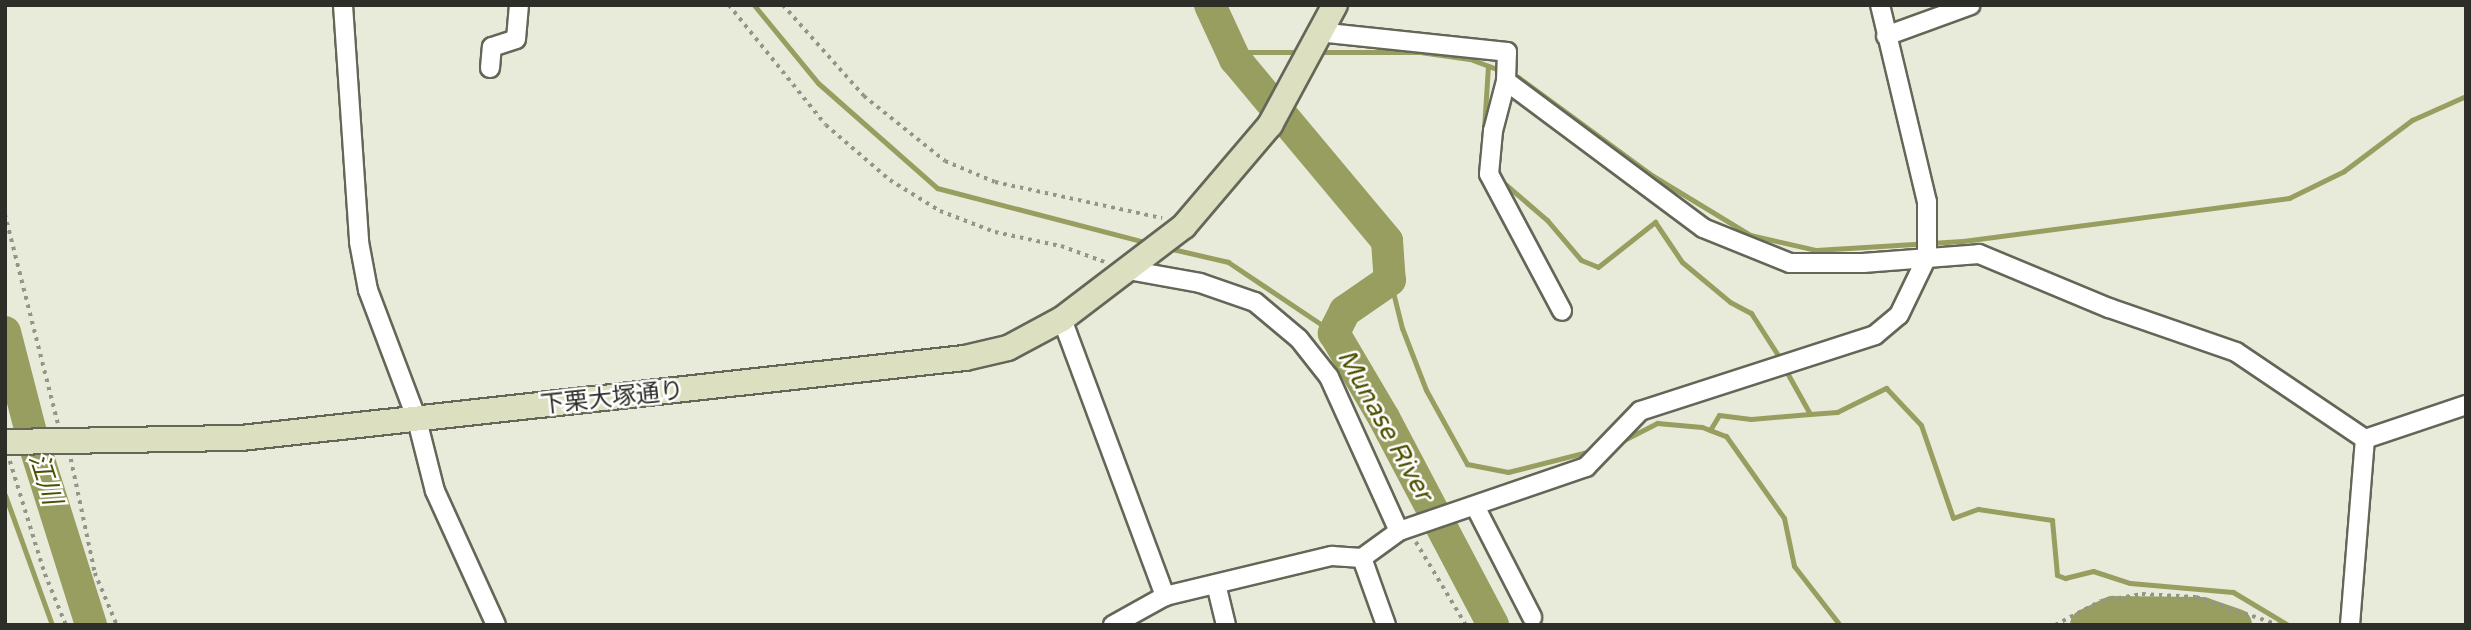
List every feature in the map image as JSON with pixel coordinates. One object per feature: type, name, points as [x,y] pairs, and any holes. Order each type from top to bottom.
[{"type":"street","points":[[343,5],[359,242],[368,290],[417,420],[435,491],[496,625]]},
{"type":"street","points":[[490,68],[492,47],[516,38],[519,5]]},
{"type":"street","points":[[1113,625],[1165,596],[1332,556],[1362,558],[1407,529],[1472,509],[1586,467],[1640,411],[1875,335],[1899,315],[1927,257],[1927,202],[1880,5]]},
{"type":"street","points":[[1886,36],[1971,5]]},
{"type":"street","points":[[1186,224],[1270,125],[1325,16],[1507,52],[1506,81],[1493,131],[1489,174],[1562,311]]},
{"type":"street","points":[[1506,81],[1703,228],[1790,263],[1979,254],[2109,308],[2236,352],[2365,439]]},
{"type":"street","name":"下栗大塚通り","points":[[7,450],[65,442],[241,438],[965,358],[1008,348],[1062,319],[1186,224]]},
{"type":"street","points":[[1132,268],[1200,283],[1255,302],[1299,339],[1329,377],[1407,529]]},
{"type":"street","points":[[1062,319],[1165,596]]},
{"type":"street","points":[[2365,439],[2466,405]]},
{"type":"street","points":[[2350,625],[2365,439]]},
{"type":"street","points":[[1472,509],[1532,617]]},
{"type":"street","points":[[1362,558],[1386,625]]},
{"type":"street","points":[[1216,584],[1226,625]]},
{"type":"path","points":[[729,5],[826,125],[890,180],[940,211],[995,232],[1061,246],[1132,268]]},
{"type":"path","points":[[783,5],[864,96],[945,161],[995,182],[1186,224]]},
{"type":"path","points":[[5,215],[65,442],[95,573],[117,625]]},
{"type":"path","points":[[7,450],[45,574],[66,625]]},
{"type":"path","points":[[1407,529],[1466,625]]},
{"type":"path","points":[[2055,625],[2101,601],[2141,594],[2196,597],[2279,625]]},
{"type":"waterway","points":[[754,5],[818,83],[937,188],[1148,243]]},
{"type":"waterway","name":"Munase River","points":[[1210,5],[1235,59],[1387,241],[1390,280],[1345,311],[1334,333],[1384,418],[1493,625]]},
{"type":"waterway","points":[[1232,52],[1303,52]]},
{"type":"waterway","points":[[1316,52],[1420,52],[1470,59],[1518,77],[1653,176],[1750,235],[1816,250],[1963,241],[2289,198],[2344,171],[2412,120],[2466,96]]},
{"type":"waterway","points":[[1482,161],[1488,66]]},
{"type":"waterway","points":[[1498,178],[1547,220],[1581,260],[1598,267],[1655,222],[1682,262],[1730,302],[1751,313],[1781,360]]},
{"type":"waterway","points":[[1168,248],[1228,262],[1334,333]]},
{"type":"waterway","points":[[1390,280],[1402,328],[1426,390],[1467,464],[1508,472],[1595,450]]},
{"type":"waterway","name":"江川","points":[[5,332],[34,444],[91,625]]},
{"type":"waterway","points":[[1785,369],[1810,414],[1837,412],[1886,388],[1921,425],[1953,518],[1978,509],[2052,520],[2057,575],[2065,578],[2093,571],[2130,583],[2233,592],[2288,625]]},
{"type":"waterway","points":[[1710,430],[1719,415],[1751,419],[1810,414]]},
{"type":"waterway","points":[[1618,443],[1657,423],[1702,427],[1726,436],[1784,518],[1794,566],[1840,625]]},
{"type":"waterway","points":[[5,495],[52,625]]},
{"type":"waterway","name":"Munase River","points":[[2086,625],[2113,612],[2202,613],[2236,625]]},
{"type":"waterway","points":[[2202,613],[2208,625]]}]
